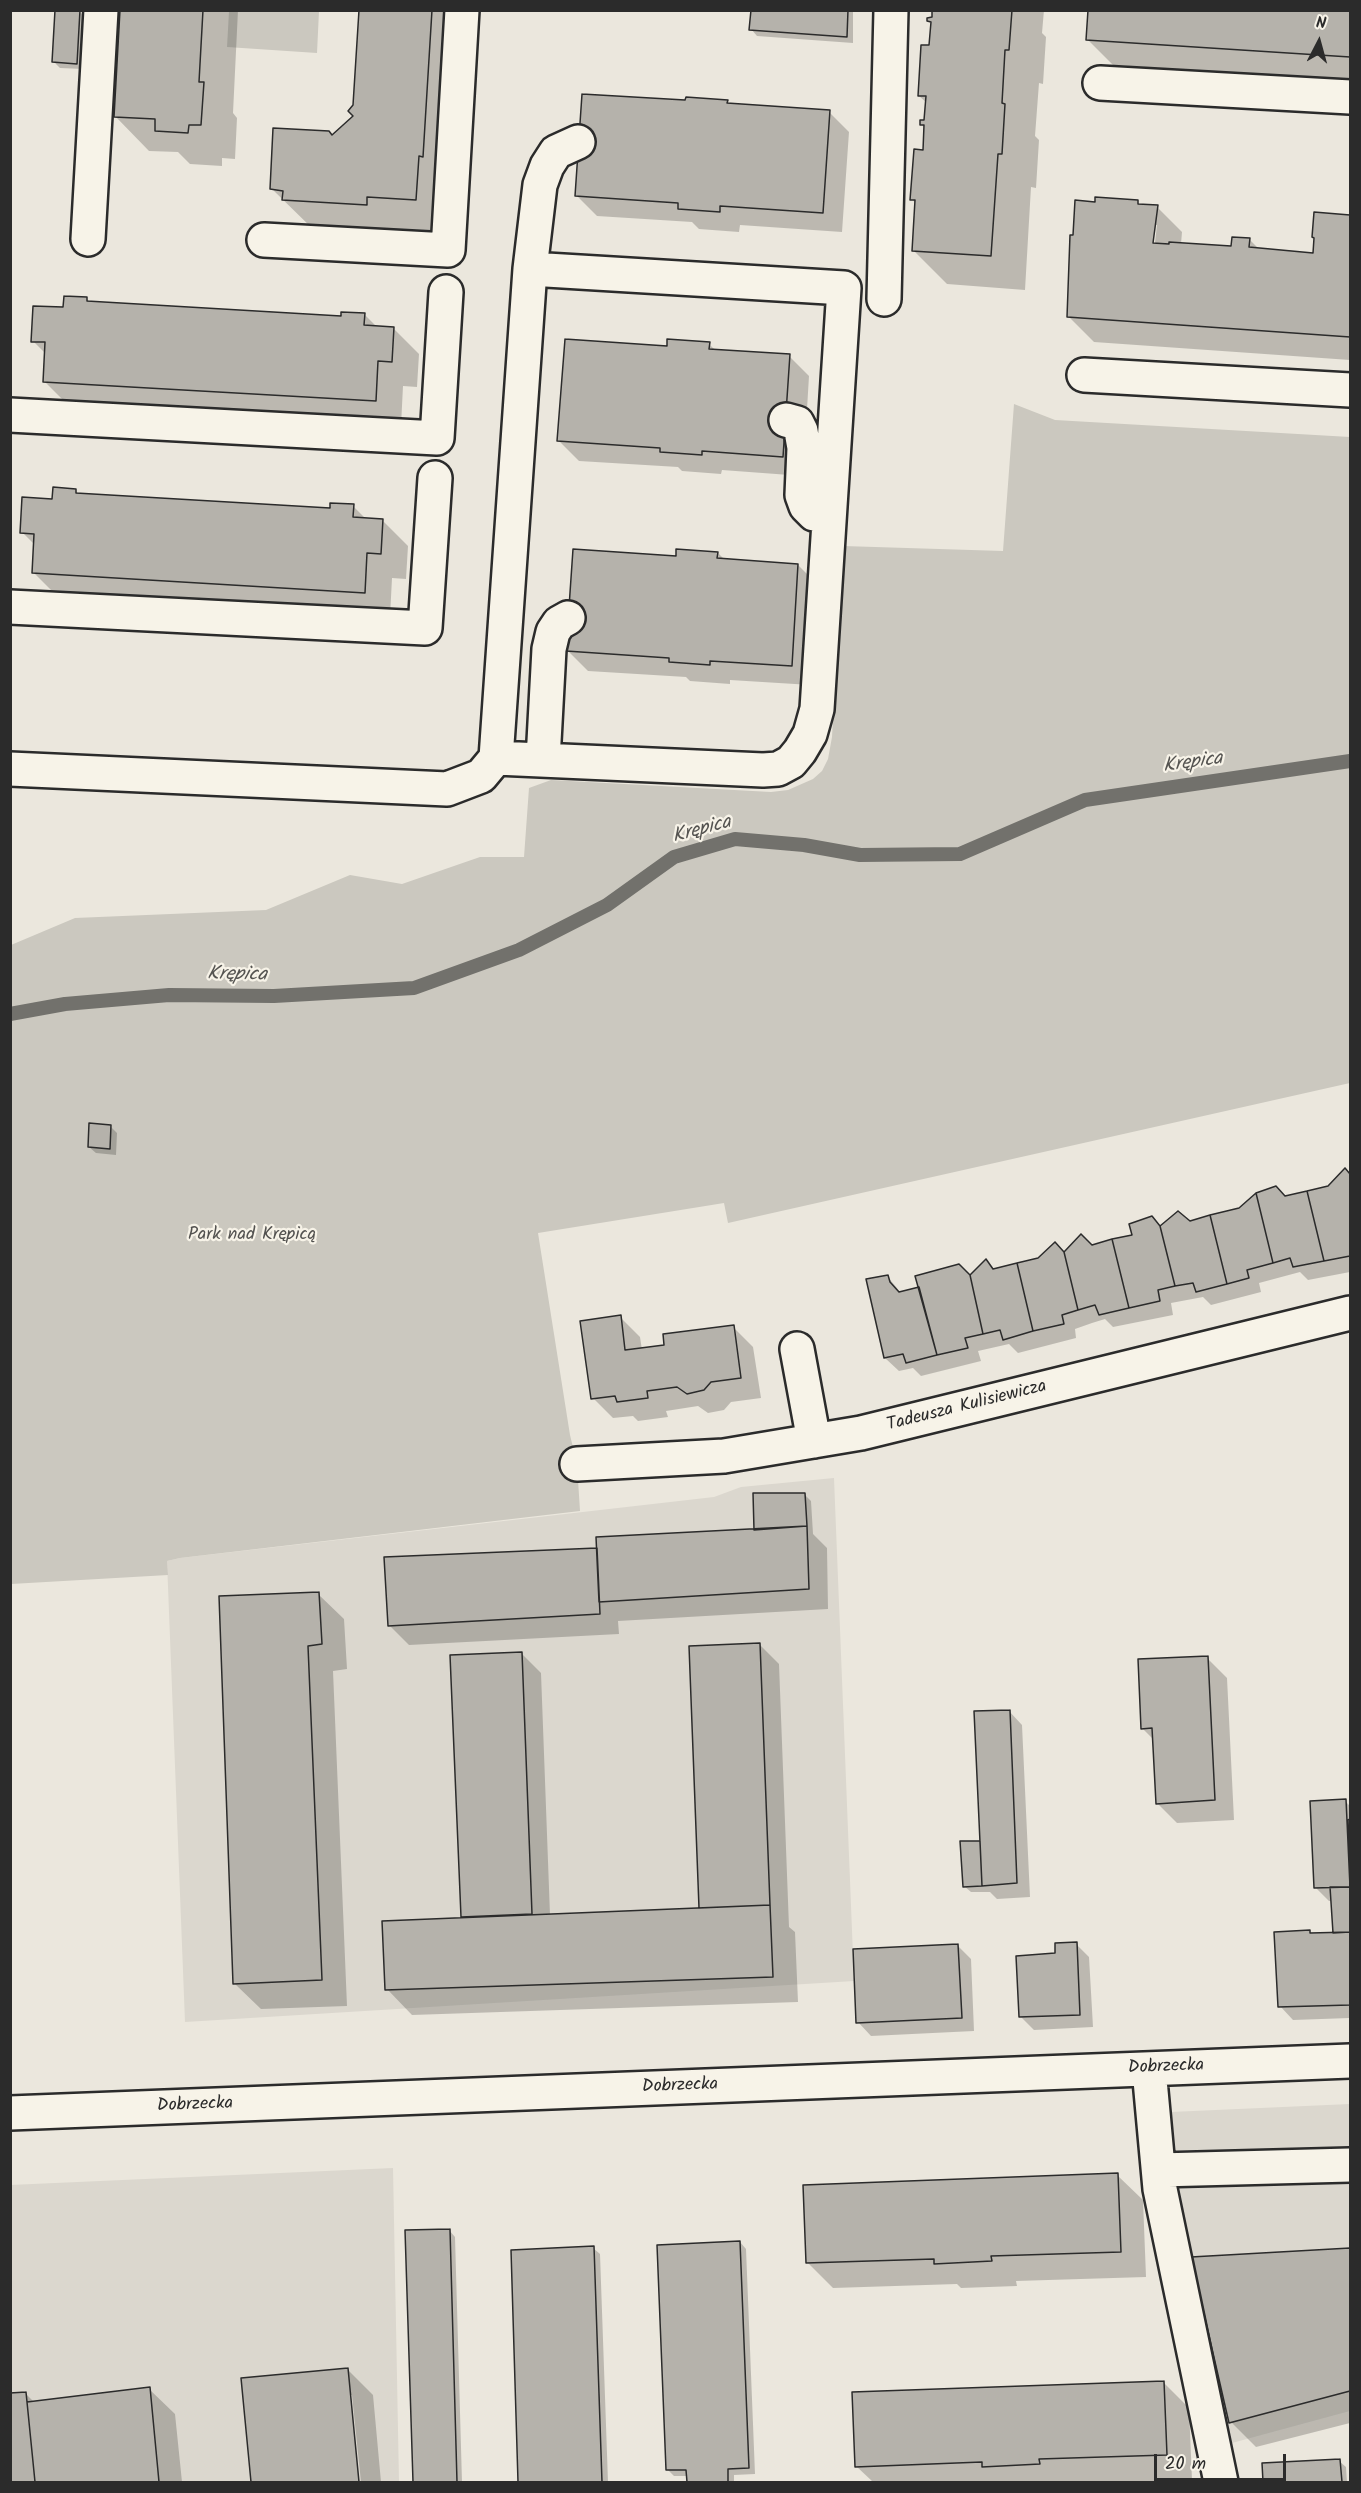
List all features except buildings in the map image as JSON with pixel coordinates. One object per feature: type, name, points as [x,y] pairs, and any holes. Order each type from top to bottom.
[{"type":"street","points":[[88,239],[101,10]]},
{"type":"street","points":[[264,240],[448,250],[462,10]]},
{"type":"street","points":[[884,299],[891,10]]},
{"type":"street","points":[[1100,83],[1350,97]]},
{"type":"street","points":[[10,769],[447,789],[481,776],[496,758],[530,269],[540,185],[547,166],[556,152],[578,142]]},
{"type":"street","points":[[496,758],[778,769],[791,762],[810,734],[816,715],[844,288],[530,269]]},
{"type":"street","points":[[10,415],[437,438],[446,292]]},
{"type":"street","points":[[1084,375],[1350,390]]},
{"type":"street","points":[[786,420],[796,423],[801,431],[804,448],[802,495],[806,506],[814,514],[829,516]]},
{"type":"street","points":[[10,607],[425,628],[435,478]]},
{"type":"street","points":[[543,760],[549,650],[553,632],[559,623],[568,618]]},
{"type":"street","name":"Tadeusza Kulisiewicza","points":[[578,1464],[724,1456],[861,1433],[1350,1313]]},
{"type":"street","points":[[797,1349],[814,1441]]},
{"type":"street","name":"Dobrzecka","points":[[10,2113],[1350,2061]]},
{"type":"street","points":[[1149,2069],[1162,2201],[1221,2482]]},
{"type":"street","points":[[1159,2170],[1350,2165]]},
{"type":"shaded area","points":[[834,1478],[854,1981],[185,2022],[167,1561],[714,1497],[741,1487]]},
{"type":"shaded area","points":[[1350,2104],[1350,2411],[1232,2443],[1174,2185],[1171,2112]]},
{"type":"shaded area","points":[[393,2168],[399,2482],[11,2482],[10,2185]]},
{"type":"green space","points":[[229,11],[319,11],[317,53],[227,47]]},
{"type":"green space","name":"Park nad Krępicą","points":[[1014,404],[1055,420],[1350,437],[1350,1083],[728,1223],[724,1203],[538,1233],[570,1435],[577,1464],[580,1511],[180,1558],[167,1561],[168,1575],[11,1584],[11,945],[75,918],[266,910],[350,875],[402,884],[480,857],[524,857],[529,788],[551,780],[771,792],[788,790],[813,779],[822,771],[828,759],[832,737],[843,546],[1003,551]],"holes":[[[594,911],[519,950],[429,982]]]},
{"type":"waterway","name":"Krępica","points":[[10,1014],[65,1004],[169,995],[274,996],[414,988],[519,950],[607,905],[674,857],[735,839],[804,845],[860,855],[960,854],[1085,800],[1350,761]]}]
